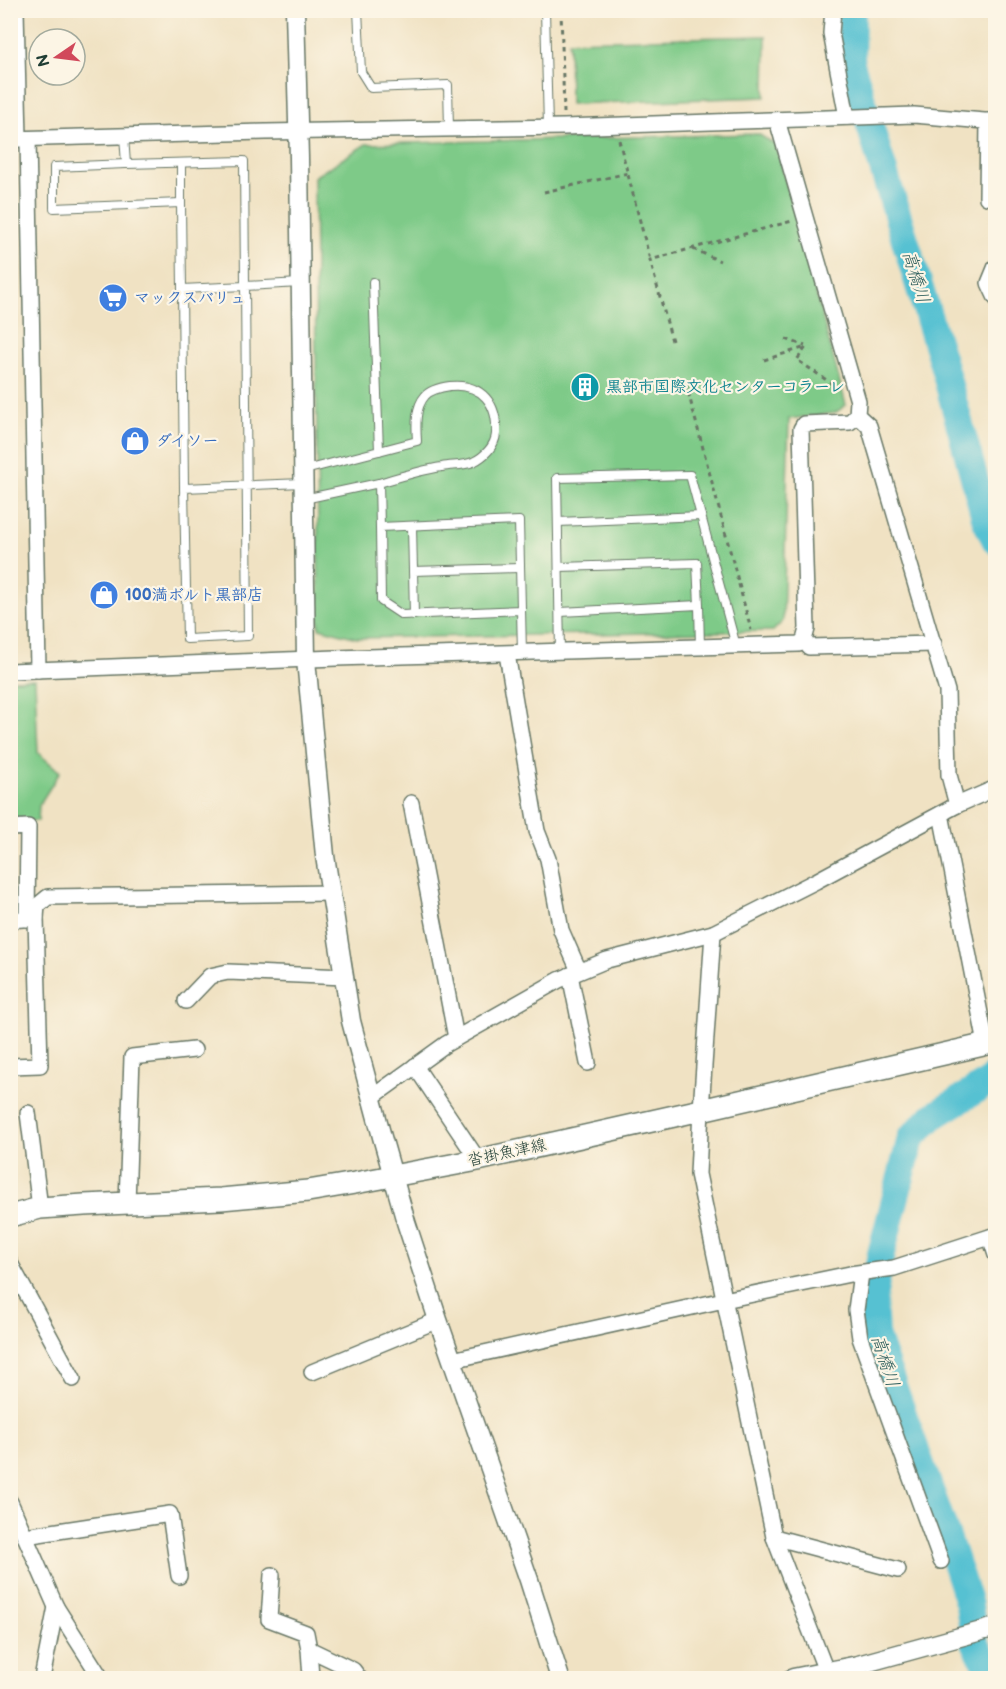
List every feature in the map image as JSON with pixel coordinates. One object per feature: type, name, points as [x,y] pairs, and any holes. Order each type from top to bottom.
[{"type":"main road","name":"沓掛魚津線","points":[[10,1216],[40,1208],[221,1199],[308,1191],[478,1160],[991,1043]]},
{"type":"street","points":[[16,10],[38,670]]},
{"type":"street","points":[[295,10],[306,660],[325,856],[344,977],[351,1021],[393,1175],[438,1320],[529,1580],[560,1678]]},
{"type":"street","points":[[833,10],[831,33],[847,117]]},
{"type":"street","points":[[19,139],[298,131],[564,127],[914,115],[992,121],[987,197],[996,200]]},
{"type":"street","points":[[777,120],[858,408],[869,426],[947,691],[949,775],[957,805]]},
{"type":"street","points":[[996,266],[989,283],[996,298]]},
{"type":"street","points":[[10,671],[799,644],[804,640],[807,629],[801,429],[804,424],[850,422],[858,408]]},
{"type":"street","points":[[804,640],[809,647],[933,644]]},
{"type":"street","points":[[514,653],[537,831],[548,859],[561,930],[574,973],[588,1063]]},
{"type":"street","points":[[371,1098],[456,1038],[559,980],[606,960],[713,933],[816,881],[957,805],[996,788]]},
{"type":"street","points":[[411,803],[456,1038]]},
{"type":"street","points":[[941,814],[991,1043]]},
{"type":"street","points":[[10,828],[28,827],[40,1065],[10,1066]]},
{"type":"street","points":[[32,919],[37,906],[48,897],[331,893]]},
{"type":"street","points":[[10,920],[32,919]]},
{"type":"street","points":[[713,933],[699,1174],[774,1537],[826,1671]]},
{"type":"street","points":[[186,1001],[210,976],[228,972],[344,977]]},
{"type":"street","points":[[127,1203],[132,1057],[194,1050]]},
{"type":"street","points":[[415,1066],[478,1160]]},
{"type":"street","points":[[28,1113],[40,1208]]},
{"type":"street","points":[[452,1360],[724,1300],[894,1268],[993,1236],[996,1255]]},
{"type":"street","points":[[10,1263],[73,1378]]},
{"type":"street","points":[[861,1273],[856,1310],[860,1338],[941,1561]]},
{"type":"street","points":[[312,1372],[438,1320]]},
{"type":"street","points":[[10,1502],[56,1607],[101,1678]]},
{"type":"street","points":[[25,1536],[170,1514],[179,1576]]},
{"type":"street","points":[[774,1537],[898,1570]]},
{"type":"street","points":[[272,1575],[269,1619],[306,1633],[311,1678]]},
{"type":"street","points":[[42,1678],[56,1607]]},
{"type":"street","points":[[792,1678],[826,1671],[858,1672],[990,1629]]},
{"type":"street","points":[[309,1649],[353,1670],[359,1678]]},
{"type":"lane","points":[[358,10],[361,72],[371,88],[448,85],[449,129]]},
{"type":"lane","points":[[545,10],[548,127]]},
{"type":"lane","points":[[124,136],[126,164]]},
{"type":"lane","points":[[181,163],[187,639],[248,636],[244,161],[54,167],[54,208],[181,203]]},
{"type":"lane","points":[[373,282],[379,452]]},
{"type":"lane","points":[[182,289],[301,283]]},
{"type":"lane","points":[[184,488],[379,483],[443,466],[456,466],[475,461],[489,450],[495,439],[496,422],[492,405],[483,394],[472,387],[457,385],[442,387],[425,395],[418,411],[417,441],[379,452],[303,484]]},
{"type":"lane","points":[[560,652],[557,478],[690,475],[736,646]]},
{"type":"lane","points":[[379,483],[381,601],[402,615],[521,610]]},
{"type":"lane","points":[[558,522],[701,516]]},
{"type":"lane","points":[[380,527],[519,522],[521,610],[514,653]]},
{"type":"lane","points":[[412,526],[414,615]]},
{"type":"lane","points":[[559,567],[713,562]]},
{"type":"lane","points":[[698,563],[700,648]]},
{"type":"lane","points":[[413,571],[520,568]]},
{"type":"lane","points":[[560,612],[699,605]]},
{"type":"path","points":[[561,10],[564,127]]},
{"type":"path","points":[[615,125],[672,341]]},
{"type":"path","points":[[544,192],[628,172]]},
{"type":"path","points":[[650,260],[805,217]]},
{"type":"path","points":[[691,249],[720,261]]},
{"type":"path","points":[[786,339],[806,346]]},
{"type":"path","points":[[806,346],[797,360],[858,408]]},
{"type":"path","points":[[764,360],[806,346]]},
{"type":"path","points":[[686,384],[755,646]]},
{"type":"green space","points":[[766,36],[765,97],[570,104],[569,41]]},
{"type":"green space","points":[[758,134],[776,145],[846,405],[835,413],[789,419],[783,621],[773,631],[357,638],[319,628],[314,177],[366,144]]},
{"type":"green space","points":[[35,679],[38,753],[60,772],[39,805],[38,821],[11,821],[11,680]]},
{"type":"waterway","name":"高橋川","points":[[852,10],[851,64],[944,367],[986,521],[996,541]]},
{"type":"waterway","name":"高橋川","points":[[993,1678],[975,1642],[969,1605],[952,1552],[875,1335],[873,1299],[881,1254],[911,1138],[932,1117],[987,1083],[996,1074]]},
{"type":"place","name":"マックスバリュ","points":[[113,298]]},
{"type":"place","name":"黒部市国際文化センターコラーレ","points":[[585,387]]},
{"type":"place","name":"ダイソー","points":[[135,441]]},
{"type":"place","name":"100満ボルト黒部店","points":[[104,595]]}]
